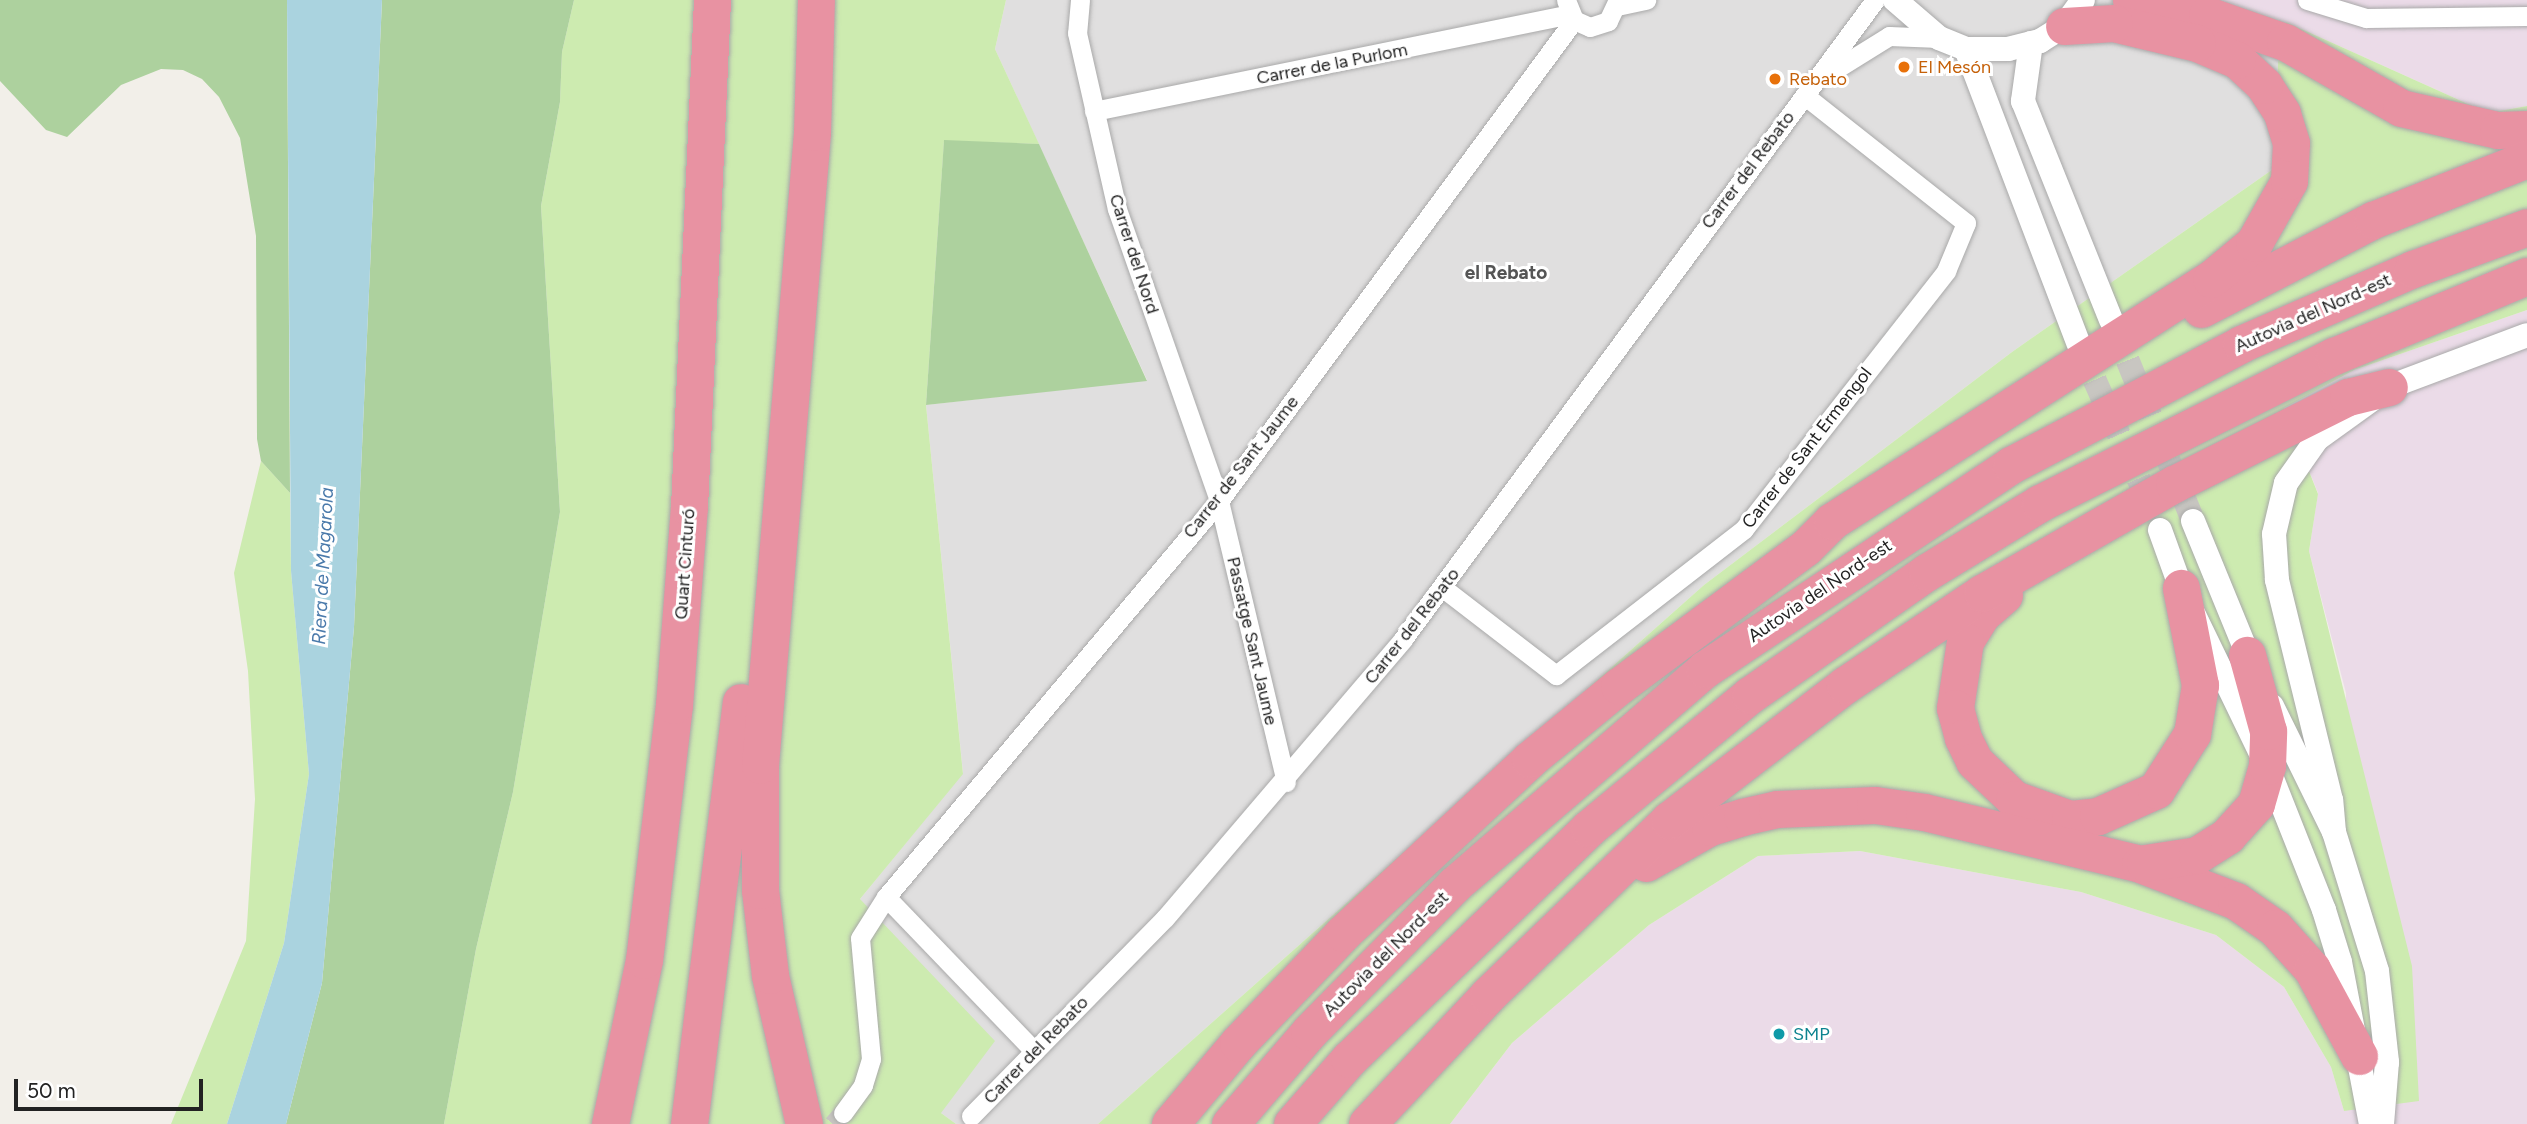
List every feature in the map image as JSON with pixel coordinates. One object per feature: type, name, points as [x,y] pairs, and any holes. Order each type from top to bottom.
[{"type":"highway","name":"Quart Cinturó","points":[[610,1124],[644,960],[674,705],[689,507],[712,0]]},
{"type":"highway","points":[[804,1124],[770,975],[760,890],[760,765],[812,132],[816,0]]},
{"type":"highway","points":[[2132,0],[2216,18],[2285,42],[2401,108],[2498,130],[2527,129]]},
{"type":"highway","points":[[1170,1119],[1343,933],[1530,759],[1629,678],[1805,548],[1832,521],[2211,279],[2254,243],[2275,212],[2289,181],[2291,143],[2282,113],[2264,85],[2236,60],[2197,43],[2073,13]]},
{"type":"highway","points":[[689,1124],[812,132]]},
{"type":"highway","points":[[1805,548],[1853,527],[2001,430],[2230,292],[2373,220],[2527,159]]},
{"type":"highway","name":"Autovia del Nord-est","points":[[1230,1124],[1309,1032],[1455,884],[1705,669],[2011,465],[2241,344],[2413,269],[2527,227]]},
{"type":"highway","points":[[1292,1124],[1349,1059],[1589,828],[1750,695],[1927,572],[2040,503],[2334,356],[2527,276]]},
{"type":"highway","points":[[1367,1124],[1488,995],[1604,887],[1669,820],[1758,749],[1982,593],[2059,549],[2348,397],[2389,387]]},
{"type":"highway","points":[[2059,549],[1982,614],[1965,641],[1957,673],[1955,708],[1974,761],[2014,799],[2035,810],[2070,819],[2098,816],[2156,790],[2176,765],[2192,734],[2200,685],[2181,588]]},
{"type":"highway","points":[[2140,864],[2197,855],[2227,836],[2256,804],[2267,766],[2268,731],[2247,655]]},
{"type":"highway","points":[[1604,887],[1616,886],[1667,848],[1710,827],[1777,809],[1875,805],[1924,812],[2140,864],[2236,901],[2275,929],[2312,968],[2359,1056]]},
{"type":"street","name":"Carrer del Nord","points":[[1080,0],[1077,33],[1117,209],[1219,501]]},
{"type":"street","points":[[1618,3],[1646,0]]},
{"type":"street","name":"Carrer del Rebato","points":[[971,1116],[1165,918],[1286,782],[1443,588],[1875,0]]},
{"type":"street","points":[[1895,0],[1939,38],[1966,49],[2008,49],[2031,43],[2073,13]]},
{"type":"street","points":[[2306,0],[2367,18],[2527,16]]},
{"type":"street","name":"Carrer de la Purlom","points":[[1094,111],[1570,11],[1600,26],[1618,3]]},
{"type":"street","name":"Carrer de Sant Jaume","points":[[843,1113],[863,1085],[871,1059],[860,938],[886,897],[1219,501],[1570,11]]},
{"type":"street","name":"Carrer del Rebato","points":[[1804,95],[1846,60],[1889,36],[1939,38]]},
{"type":"street","points":[[2031,43],[2023,101],[2111,320]]},
{"type":"street","points":[[1966,49],[2078,343]]},
{"type":"street","name":"Carrer de Sant Ermengol","points":[[1443,588],[1556,675],[1744,529],[1947,271],[1966,223],[1804,95]]},
{"type":"street","points":[[2334,832],[2331,800],[2277,579],[2274,534],[2286,483],[2317,439],[2389,387],[2527,335]]},
{"type":"street","name":"Passatge Sant Jaume","points":[[1219,501],[1286,782]]},
{"type":"street","points":[[2193,521],[2247,655],[2334,832],[2377,971],[2387,1062],[2382,1124]]},
{"type":"street","points":[[2160,530],[2181,588],[2267,766],[2340,962],[2371,1124]]},
{"type":"street","points":[[886,897],[1034,1051]]},
{"type":"shaded area","points":[[1006,0],[2219,0],[2286,22],[2278,62],[2276,167],[2012,352],[1704,585],[1098,1124],[956,1124],[941,1113],[860,899],[963,773],[926,405],[1147,380],[995,49]]},
{"type":"shaded area","points":[[2219,0],[2527,0],[2527,106],[2488,113],[2286,22]]},
{"type":"shaded area","points":[[2527,310],[2527,1124],[1450,1124],[1512,1043],[1649,925],[1758,856],[1860,851],[2081,892],[2216,935],[2284,987],[2331,1067],[2344,1111],[2346,693],[2309,551],[2318,493],[2284,408],[2354,370]]},
{"type":"green space","points":[[0,0],[287,0],[290,493],[261,461],[257,439],[256,236],[240,138],[219,97],[202,79],[183,70],[161,69],[121,85],[67,137],[46,130],[0,81]]},
{"type":"green space","points":[[382,0],[574,0],[562,52],[560,102],[541,206],[560,512],[513,792],[476,949],[444,1124],[286,1124],[322,983],[354,627]]},
{"type":"green space","points":[[574,0],[1006,0],[995,49],[1039,144],[944,141],[926,405],[963,774],[860,899],[995,1041],[941,1113],[956,1124],[444,1124],[476,949],[513,792],[560,512],[541,206],[560,102],[562,52]]},
{"type":"green space","points":[[2286,22],[2488,113],[2527,106],[2527,310],[2354,370],[2284,408],[2318,494],[2309,551],[2412,966],[2419,1101],[2344,1111],[2331,1067],[2284,987],[2216,935],[2081,892],[1860,851],[1758,856],[1649,925],[1512,1043],[1450,1124],[1098,1124],[1704,585],[2012,352],[2276,167],[2278,62]]},
{"type":"green space","points":[[944,140],[1039,144],[1147,381],[926,405]]},
{"type":"green space","points":[[261,461],[290,493],[291,571],[309,774],[284,943],[227,1124],[171,1124],[246,941],[255,799],[248,671],[234,573]]},
{"type":"water","name":"Riera de Magarola","points":[[287,0],[382,0],[354,627],[322,983],[286,1124],[227,1124],[284,943],[309,774],[291,571]]},
{"type":"tunnel","points":[[2114,327],[2193,521]]},
{"type":"tunnel","points":[[2080,347],[2153,512]]},
{"type":"tunnel","points":[[833,1124],[843,1113]]},
{"type":"place","name":"El Mesón","points":[[1904,67]]},
{"type":"place","name":"Rebato","points":[[1775,79]]},
{"type":"place","name":"SMP","points":[[1779,1034]]},
{"type":"district","name":"el Rebato","points":[[1506,273]]}]
